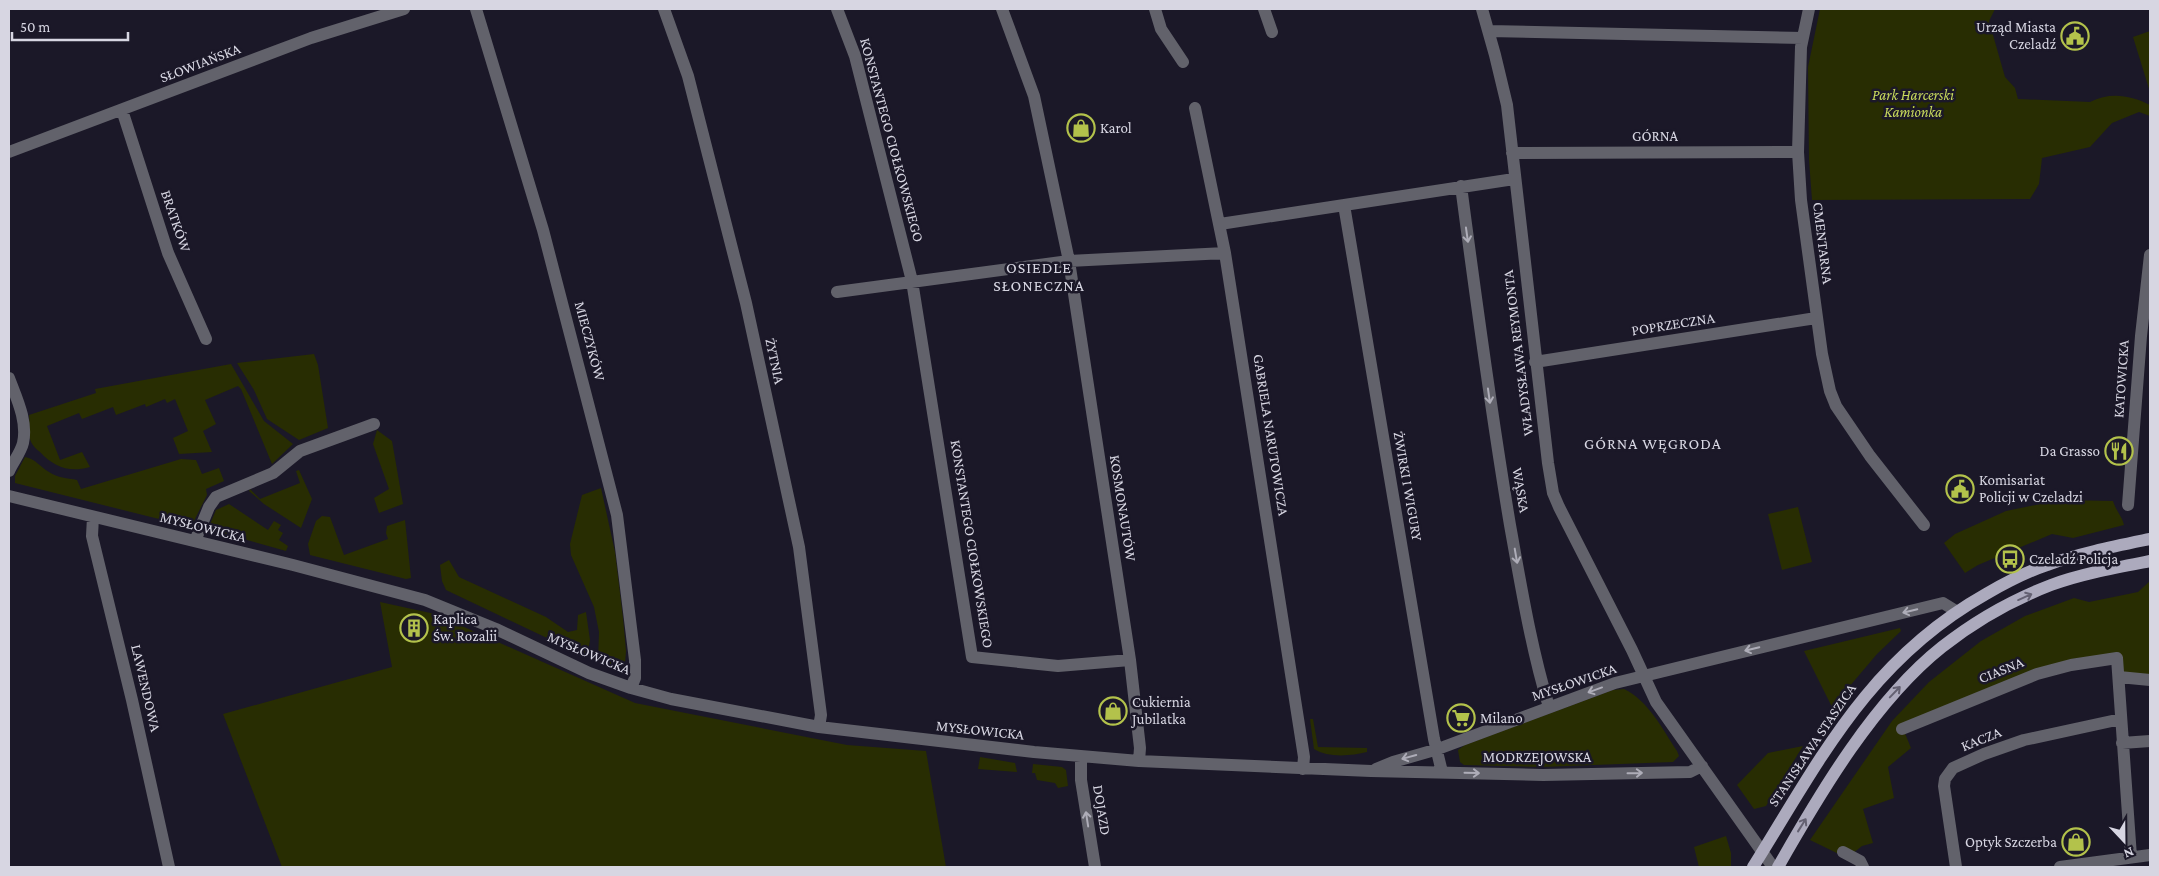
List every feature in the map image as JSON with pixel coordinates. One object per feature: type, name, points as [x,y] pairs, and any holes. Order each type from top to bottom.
[{"type":"main road","name":"STANISŁAWA STASZICA","points":[[1753,867],[1806,778],[1848,715],[1905,652],[1956,611],[2008,582],[2047,565],[2150,539]]},
{"type":"main road","points":[[1778,867],[1822,794],[1876,714],[1892,695],[1942,647],[1975,624],[2014,601],[2053,584],[2150,561]]},
{"type":"street","name":"SŁOWIAŃSKA","points":[[9,152],[312,38],[404,9]]},
{"type":"street","name":"MIECZYKÓW","points":[[476,9],[543,230],[617,515],[628,587],[635,660],[635,678],[631,688]]},
{"type":"street","name":"ŻYTNIA","points":[[664,9],[688,76],[746,302],[798,538],[821,715],[819,727]]},
{"type":"street","name":"KONSTANTEGO CIOŁKOWSKIEGO","points":[[837,9],[855,56],[912,282],[972,657],[1058,666],[1130,660]]},
{"type":"street","name":"KOSMONAUTÓW","points":[[1002,9],[1034,96],[1069,261],[1130,660],[1140,748],[1139,761]]},
{"type":"street","points":[[1155,9],[1161,29],[1183,62]]},
{"type":"street","points":[[1264,9],[1272,32]]},
{"type":"street","name":"WŁADYSŁAWA REYMONTA","points":[[1482,9],[1507,106],[1535,362],[1550,477],[1556,499],[1632,650],[1643,676]]},
{"type":"street","name":"CMENTARNA","points":[[1809,9],[1801,47],[1798,152],[1801,200],[1816,318],[1830,391],[1836,406],[1878,467],[1924,525]]},
{"type":"street","points":[[1489,31],[1803,38]]},
{"type":"street","name":"GABRIELA NARUTOWICZA","points":[[1195,108],[1226,253],[1304,757],[1303,769]]},
{"type":"street","name":"BRATKÓW","points":[[122,110],[168,253],[206,339]]},
{"type":"street","name":"GÓRNA","points":[[1512,153],[1798,152]]},
{"type":"street","points":[[1220,224],[1514,179]]},
{"type":"street","name":"WĄSKA","points":[[1461,186],[1492,419],[1523,593],[1539,673],[1549,707]]},
{"type":"street","name":"ŻWIRKI I WIGURY","points":[[1344,205],[1434,739],[1438,749],[1442,772]]},
{"type":"street","points":[[837,292],[1069,261],[1226,253]]},
{"type":"street","name":"KATOWICKA","points":[[2128,505],[2150,255]]},
{"type":"street","name":"POPRZECZNA","points":[[1535,362],[1816,318]]},
{"type":"street","points":[[9,378],[21,410],[23,443],[9,471]]},
{"type":"street","points":[[195,541],[209,507],[216,497],[273,473],[300,451],[374,424]]},
{"type":"street","name":"MYSŁOWICKA","points":[[9,496],[425,600],[496,629],[589,673],[631,688],[680,700],[819,727],[1081,757],[1139,761],[1371,771],[1393,762],[1438,749],[1615,683],[1943,603],[1956,611]]},
{"type":"street","name":"LAWENDOWA","points":[[93,517],[92,536],[132,700],[169,867]]},
{"type":"street","name":"CIASNA","points":[[1902,728],[2037,674],[2071,665],[2117,658],[2119,677]]},
{"type":"street","points":[[1643,676],[1656,702],[1773,867]]},
{"type":"street","points":[[2131,856],[2119,677],[2150,680]]},
{"type":"street","name":"KACZA","points":[[1956,867],[1944,786],[1945,779],[1953,768],[1984,754],[2024,740],[2121,719]]},
{"type":"street","points":[[2122,744],[2150,741]]},
{"type":"street","name":"DOJAZD","points":[[1081,757],[1081,780],[1095,867]]},
{"type":"street","name":"MODRZEJOWSKA","points":[[1371,771],[1542,775],[1690,772],[1702,766]]},
{"type":"street","points":[[1843,852],[1860,861],[1863,867]]},
{"type":"street","points":[[2060,867],[2118,863],[2131,856],[2150,855]]},
{"type":"green space","name":"Park Harcerski Kamionka","points":[[1820,9],[1995,9],[1989,21],[2005,77],[2015,88],[2018,99],[2090,102],[2112,96],[2128,97],[2150,105],[2150,116],[2139,112],[2112,123],[2090,147],[2042,158],[2039,184],[2030,199],[1812,200],[1809,160],[1808,67]]},
{"type":"green space","points":[[2150,31],[2150,92],[2133,37]]},
{"type":"green space","points":[[314,354],[318,365],[328,428],[299,440],[267,419],[254,390],[237,363]]},
{"type":"green space","points":[[231,364],[264,421],[293,444],[272,464],[241,389],[238,386],[205,400],[216,424],[203,431],[212,452],[179,454],[173,438],[188,431],[175,399],[167,403],[165,399],[146,407],[145,404],[116,415],[113,407],[82,419],[79,413],[47,426],[60,460],[82,452],[90,467],[69,469],[56,465],[45,457],[31,441],[29,415],[96,393],[95,389]]},
{"type":"green space","points":[[377,430],[392,441],[403,504],[379,513],[374,498],[389,489],[373,444]]},
{"type":"green space","points":[[25,457],[32,459],[56,476],[77,480],[81,489],[181,459],[196,460],[202,474],[219,468],[224,481],[206,489],[207,495],[191,527],[15,483],[15,476]]},
{"type":"green space","points":[[299,470],[312,499],[301,528],[264,504],[249,491],[250,489],[260,499],[300,483],[296,471]]},
{"type":"green space","points":[[601,488],[615,552],[623,618],[626,651],[625,663],[620,671],[598,662],[599,632],[594,607],[571,555],[570,544],[582,495]]},
{"type":"green space","points":[[2060,500],[2113,501],[2124,525],[2073,538],[2052,534],[1978,565],[1965,573],[1944,543],[1955,534],[2006,511]]},
{"type":"green space","points":[[229,504],[268,530],[274,521],[281,525],[278,530],[283,533],[279,540],[288,546],[286,551],[208,529],[216,510]]},
{"type":"green space","points":[[1798,507],[1812,562],[1782,570],[1768,514]]},
{"type":"green space","points":[[322,516],[330,517],[344,555],[388,539],[386,533],[387,526],[405,520],[411,578],[406,579],[310,555],[308,544],[316,521]]},
{"type":"green space","points":[[449,560],[459,577],[546,617],[568,632],[577,630],[578,615],[586,612],[590,640],[587,657],[446,590],[442,581],[440,565]]},
{"type":"green space","points":[[2150,581],[2150,675],[2123,673],[2120,654],[2072,659],[1902,726],[1911,748],[1888,767],[1894,798],[1863,809],[1873,843],[1862,846],[1847,858],[1810,840],[1892,721],[1929,682],[1981,641],[2025,616],[2074,598],[2089,602],[2138,592]]},
{"type":"green space","points":[[380,602],[435,614],[635,703],[847,745],[926,751],[946,867],[282,867],[223,714],[392,667]]},
{"type":"green space","points":[[1900,628],[1901,631],[1877,654],[1832,707],[1804,651]]},
{"type":"green space","points":[[1624,689],[1633,694],[1648,708],[1660,725],[1679,756],[1673,762],[1541,767],[1464,765],[1460,762],[1458,750],[1465,745],[1613,690]]},
{"type":"green space","points":[[1310,719],[1313,719],[1318,747],[1367,748],[1367,752],[1340,755],[1326,754],[1314,749]]},
{"type":"green space","points":[[1803,746],[1766,806],[1754,809],[1737,785],[1768,753]]},
{"type":"green space","points":[[980,757],[1015,763],[1017,772],[978,769]]},
{"type":"green space","points":[[1033,764],[1062,767],[1066,770],[1068,786],[1058,788],[1055,783],[1037,780],[1035,773],[1032,773]]},
{"type":"green space","points":[[1726,836],[1731,853],[1731,867],[1699,867],[1694,847]]},
{"type":"place","name":"Urząd Miasta Czeladź","points":[[2075,36]]},
{"type":"place","name":"Karol","points":[[1081,128]]},
{"type":"place","name":"Da Grasso","points":[[2119,451]]},
{"type":"place","name":"Komisariat Policji w Czeladzi","points":[[1960,489]]},
{"type":"place","name":"Czeladź Policja","points":[[2010,559]]},
{"type":"place","name":"Kaplica Św. Rozalii","points":[[414,628]]},
{"type":"place","name":"Cukiernia Jubilatka","points":[[1113,711]]},
{"type":"place","name":"Milano","points":[[1461,718]]},
{"type":"place","name":"Optyk Szczerba","points":[[2076,842]]},
{"type":"district","name":"OSIEDLE SŁONECZNA","points":[[1039,276]]},
{"type":"district","name":"GÓRNA WĘGRODA","points":[[1653,443]]}]
